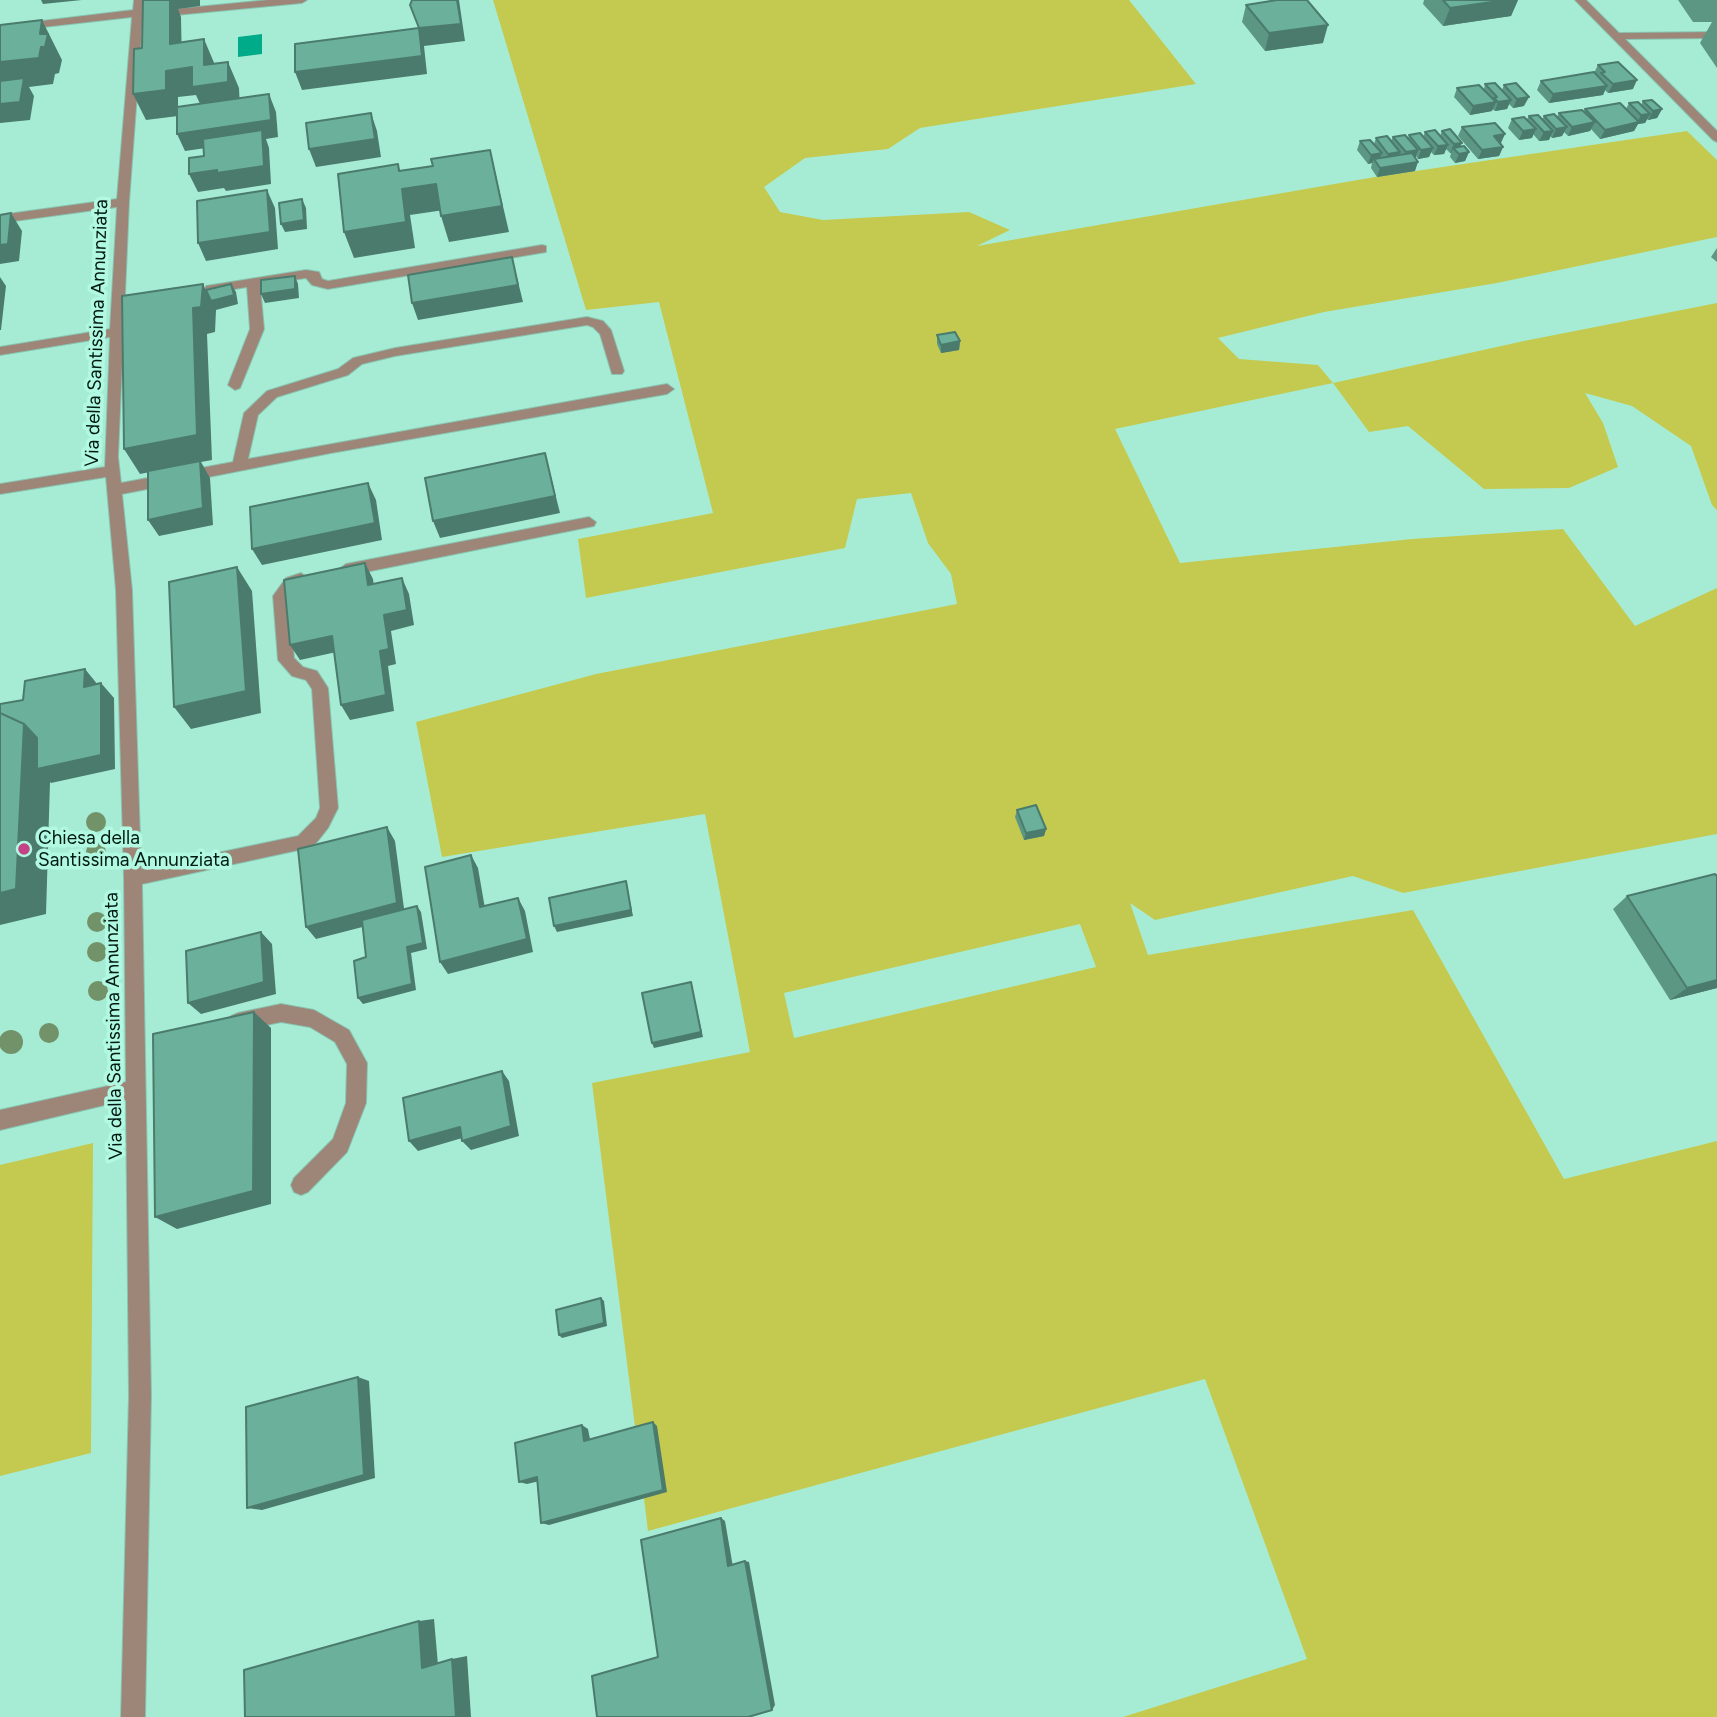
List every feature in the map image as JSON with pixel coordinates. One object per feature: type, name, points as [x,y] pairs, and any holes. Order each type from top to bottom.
[{"type":"street","points":[[0,29],[138,9],[302,0]]},
{"type":"street","points":[[1580,0],[1717,138]]},
{"type":"street","name":"Via della Santissima Annunziata","points":[[134,1717],[140,1396],[136,1089],[142,1042],[133,878],[124,590],[112,471],[116,332],[125,303],[122,202],[138,9]]},
{"type":"street","points":[[1618,36],[1717,34]]},
{"type":"street","points":[[0,219],[122,202]]},
{"type":"street","points":[[199,291],[306,274],[314,275],[317,282],[328,285],[542,249]]},
{"type":"street","points":[[235,385],[257,329],[253,282]]},
{"type":"street","points":[[239,466],[251,413],[272,394],[343,372],[358,361],[587,321],[598,324],[606,333],[617,371]]},
{"type":"street","points":[[0,351],[116,332]]},
{"type":"street","points":[[114,490],[667,389]]},
{"type":"street","points":[[0,489],[112,471]]},
{"type":"street","points":[[133,878],[302,843],[311,837],[322,823],[329,808],[320,688],[311,675],[298,672],[286,660],[281,596],[291,582],[589,522]]},
{"type":"street","points":[[215,1027],[281,1013],[314,1019],[342,1036],[357,1063],[356,1103],[340,1145],[301,1185]]},
{"type":"street","points":[[0,1120],[136,1089]]},
{"type":"shaded area","points":[[493,0],[1129,0],[1196,84],[920,128],[888,149],[805,158],[764,187],[780,212],[823,220],[969,212],[1010,230],[977,246],[1375,177],[1687,131],[1717,160],[1717,237],[1497,283],[1324,312],[1218,338],[1239,359],[1318,365],[1333,383],[1115,429],[1180,563],[1412,539],[1563,529],[1635,626],[1717,588],[1717,834],[1403,893],[1353,876],[1155,920],[1130,903],[1148,955],[1413,910],[1564,1179],[1717,1141],[1717,1717],[1123,1717],[1307,1659],[1205,1379],[648,1531],[592,1083],[750,1052],[705,814],[442,857],[416,722],[596,674],[957,604],[951,574],[928,543],[911,493],[857,499],[845,548],[586,598],[578,539],[713,513],[659,302],[586,310]],"holes":[[[1080,924],[1096,967],[794,1038],[784,993]]]},
{"type":"shaded area","points":[[262,34],[262,54],[238,57],[238,37]]},
{"type":"shaded area","points":[[1717,303],[1717,510],[1712,505],[1691,446],[1632,406],[1585,393],[1603,423],[1618,467],[1569,488],[1484,489],[1408,426],[1369,432],[1333,383],[1524,341]]},
{"type":"shaded area","points":[[93,1143],[91,1453],[0,1476],[0,1165]]},
{"type":"building","points":[[143,0],[170,0],[170,44],[204,39],[204,65],[228,62],[228,82],[192,87],[192,67],[166,71],[166,90],[133,94],[134,49],[142,48]]},
{"type":"building","points":[[412,0],[457,0],[461,24],[419,28],[410,5]]},
{"type":"building","points":[[1277,0],[1307,0],[1328,25],[1269,33],[1246,5]]},
{"type":"building","points":[[1443,0],[1506,0],[1450,8]]},
{"type":"building","points":[[42,20],[40,34],[48,34],[39,58],[0,62],[0,25]]},
{"type":"building","points":[[419,28],[422,56],[295,72],[295,44]]},
{"type":"building","points":[[1618,62],[1637,80],[1613,84],[1601,73],[1605,72],[1598,65]]},
{"type":"building","points":[[1594,72],[1607,86],[1553,94],[1541,81]]},
{"type":"building","points":[[24,78],[20,102],[0,104],[0,81]]},
{"type":"building","points":[[1495,83],[1511,100],[1498,102],[1494,98],[1497,97],[1485,84]]},
{"type":"building","points":[[1516,83],[1529,97],[1517,99],[1504,85]]},
{"type":"building","points":[[1479,85],[1496,102],[1473,106],[1457,88]]},
{"type":"building","points":[[269,94],[271,120],[177,134],[177,107]]},
{"type":"building","points":[[1652,100],[1662,109],[1653,111],[1643,101]]},
{"type":"building","points":[[1638,102],[1650,114],[1641,115],[1629,103]]},
{"type":"building","points":[[1620,103],[1639,122],[1605,130],[1585,109]]},
{"type":"building","points":[[1582,110],[1595,122],[1572,127],[1559,113]]},
{"type":"building","points":[[371,113],[375,139],[309,149],[306,123]]},
{"type":"building","points":[[1554,114],[1567,127],[1556,129],[1544,116]]},
{"type":"building","points":[[1538,115],[1553,131],[1544,132],[1529,116]]},
{"type":"building","points":[[1524,117],[1536,129],[1523,131],[1512,119]]},
{"type":"building","points":[[1495,123],[1505,134],[1494,136],[1503,147],[1482,150],[1462,127]]},
{"type":"building","points":[[1450,129],[1462,143],[1454,144],[1442,131]]},
{"type":"building","points":[[262,130],[264,166],[189,174],[189,158],[204,156],[203,139]]},
{"type":"building","points":[[1435,130],[1448,145],[1438,146],[1425,132]]},
{"type":"building","points":[[1420,133],[1433,148],[1421,150],[1409,135]]},
{"type":"building","points":[[1405,135],[1418,150],[1406,152],[1393,137]]},
{"type":"building","points":[[1387,136],[1400,152],[1388,154],[1376,138]]},
{"type":"building","points":[[1370,140],[1382,153],[1371,155],[1360,141]]},
{"type":"building","points":[[1464,146],[1469,152],[1459,154],[1453,148]]},
{"type":"building","points":[[490,150],[502,206],[441,216],[436,184],[402,189],[406,222],[344,232],[338,174],[398,164],[399,171],[433,166],[431,159]]},
{"type":"building","points":[[1412,153],[1418,162],[1380,168],[1374,159]]},
{"type":"building","points":[[267,190],[270,232],[198,243],[197,201]]},
{"type":"building","points":[[302,199],[304,220],[281,224],[279,203]]},
{"type":"building","points":[[11,213],[8,244],[0,245],[0,215]]},
{"type":"building","points":[[512,257],[518,285],[412,303],[408,275]]},
{"type":"building","points":[[295,276],[295,289],[261,294],[261,280]]},
{"type":"building","points":[[203,284],[201,307],[193,308],[197,435],[124,449],[122,296]]},
{"type":"building","points":[[231,284],[234,295],[211,301],[206,290]]},
{"type":"building","points":[[955,332],[960,341],[941,345],[937,335]]},
{"type":"building","points":[[545,453],[555,496],[433,521],[425,478]]},
{"type":"building","points":[[200,461],[203,508],[148,520],[148,471]]},
{"type":"building","points":[[368,483],[375,523],[252,549],[250,507]]},
{"type":"building","points":[[365,563],[368,585],[402,578],[407,610],[384,615],[389,649],[380,651],[386,695],[341,705],[332,636],[290,645],[284,580]]},
{"type":"building","points":[[237,567],[246,691],[174,707],[169,582]]},
{"type":"building","points":[[85,669],[84,687],[101,683],[101,755],[37,769],[37,738],[24,724],[0,713],[0,704],[23,700],[25,681]]},
{"type":"building","points":[[0,713],[24,724],[16,889],[0,893]]},
{"type":"building","points":[[1036,805],[1046,829],[1026,833],[1017,810]]},
{"type":"building","points":[[387,827],[397,903],[306,927],[298,849]]},
{"type":"building","points":[[471,855],[480,907],[518,898],[527,939],[440,962],[425,867]]},
{"type":"building","points":[[1715,874],[1717,980],[1687,988],[1627,896]]},
{"type":"building","points":[[626,881],[631,910],[554,926],[549,898]]},
{"type":"building","points":[[417,906],[423,943],[407,947],[412,984],[358,998],[354,961],[366,957],[362,920]]},
{"type":"building","points":[[261,932],[264,982],[188,1003],[186,951]]},
{"type":"building","points":[[691,982],[701,1032],[652,1043],[642,993]]},
{"type":"building","points":[[254,1012],[253,1191],[155,1217],[153,1034]]},
{"type":"building","points":[[502,1071],[511,1126],[462,1141],[460,1127],[409,1141],[403,1098]]},
{"type":"building","points":[[601,1298],[604,1323],[559,1335],[556,1310]]},
{"type":"building","points":[[358,1377],[364,1475],[247,1508],[246,1407]]},
{"type":"building","points":[[653,1422],[663,1490],[541,1523],[537,1477],[519,1482],[515,1443],[582,1425],[584,1441]]},
{"type":"building","points":[[721,1518],[728,1566],[745,1561],[772,1710],[748,1717],[597,1717],[592,1676],[658,1657],[641,1540]]},
{"type":"building","points":[[419,1621],[422,1668],[452,1659],[456,1717],[245,1717],[244,1670]]},
{"type":"place","name":"Chiesa della Santissima Annunziata","points":[[24,849]]}]
